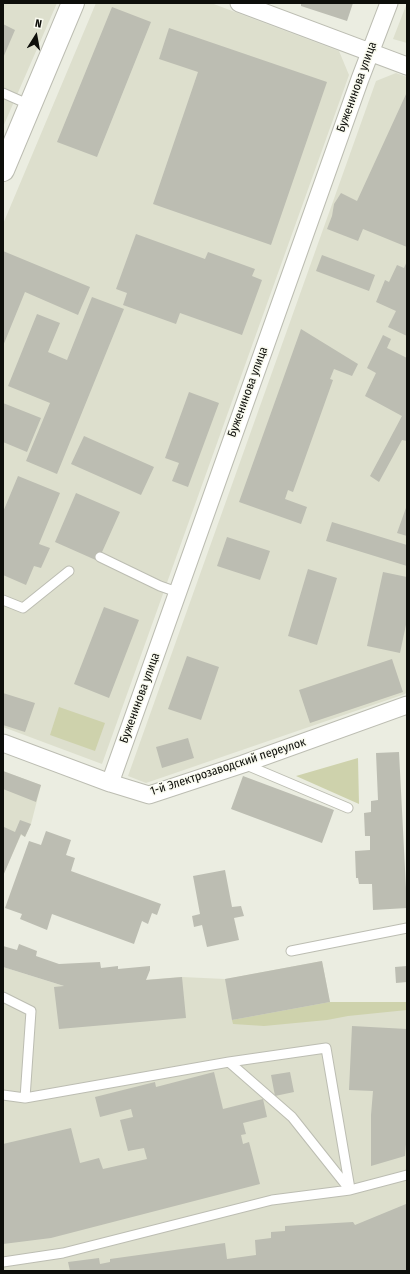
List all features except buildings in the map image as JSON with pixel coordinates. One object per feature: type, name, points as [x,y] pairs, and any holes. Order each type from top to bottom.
[{"type":"street","points":[[3,170],[73,3]]},
{"type":"street","points":[[239,3],[407,66]]},
{"type":"street","name":"Буженинова улица","points":[[110,782],[389,3]]},
{"type":"street","name":"1-й Электрозаводский переулок","points":[[3,743],[149,795],[243,764],[407,705]]},
{"type":"lane","points":[[3,93],[30,105]]},
{"type":"lane","points":[[100,557],[160,586],[177,592]]},
{"type":"lane","points":[[3,600],[23,608],[69,571]]},
{"type":"lane","points":[[243,764],[348,808]]},
{"type":"lane","points":[[291,951],[407,928]]},
{"type":"lane","points":[[3,997],[31,1011],[25,1098]]},
{"type":"lane","points":[[3,1095],[25,1098],[229,1062],[326,1048],[350,1190]]},
{"type":"lane","points":[[229,1062],[292,1117],[350,1190]]},
{"type":"lane","points":[[3,1262],[63,1253],[272,1200],[350,1190],[407,1175]]},
{"type":"shaded area","points":[[3,3],[57,3],[3,127]]},
{"type":"shaded area","points":[[96,3],[211,3],[339,51],[349,75],[102,764],[3,727],[3,224]]},
{"type":"shaded area","points":[[407,3],[407,43],[393,39]]},
{"type":"shaded area","points":[[396,73],[407,77],[407,692],[405,694],[146,783],[128,776],[376,81]]},
{"type":"shaded area","points":[[3,771],[41,785],[31,824],[25,837],[21,835],[3,875]]},
{"type":"shaded area","points":[[322,961],[330,1002],[407,1002],[407,1271],[3,1271],[3,967],[64,986],[182,977],[225,979]]},
{"type":"green space","points":[[59,707],[105,723],[95,751],[50,735]]},
{"type":"green space","points":[[358,758],[359,804],[296,776]]},
{"type":"green space","points":[[330,1002],[407,1002],[407,1010],[264,1026],[233,1024],[232,1020]]}]
